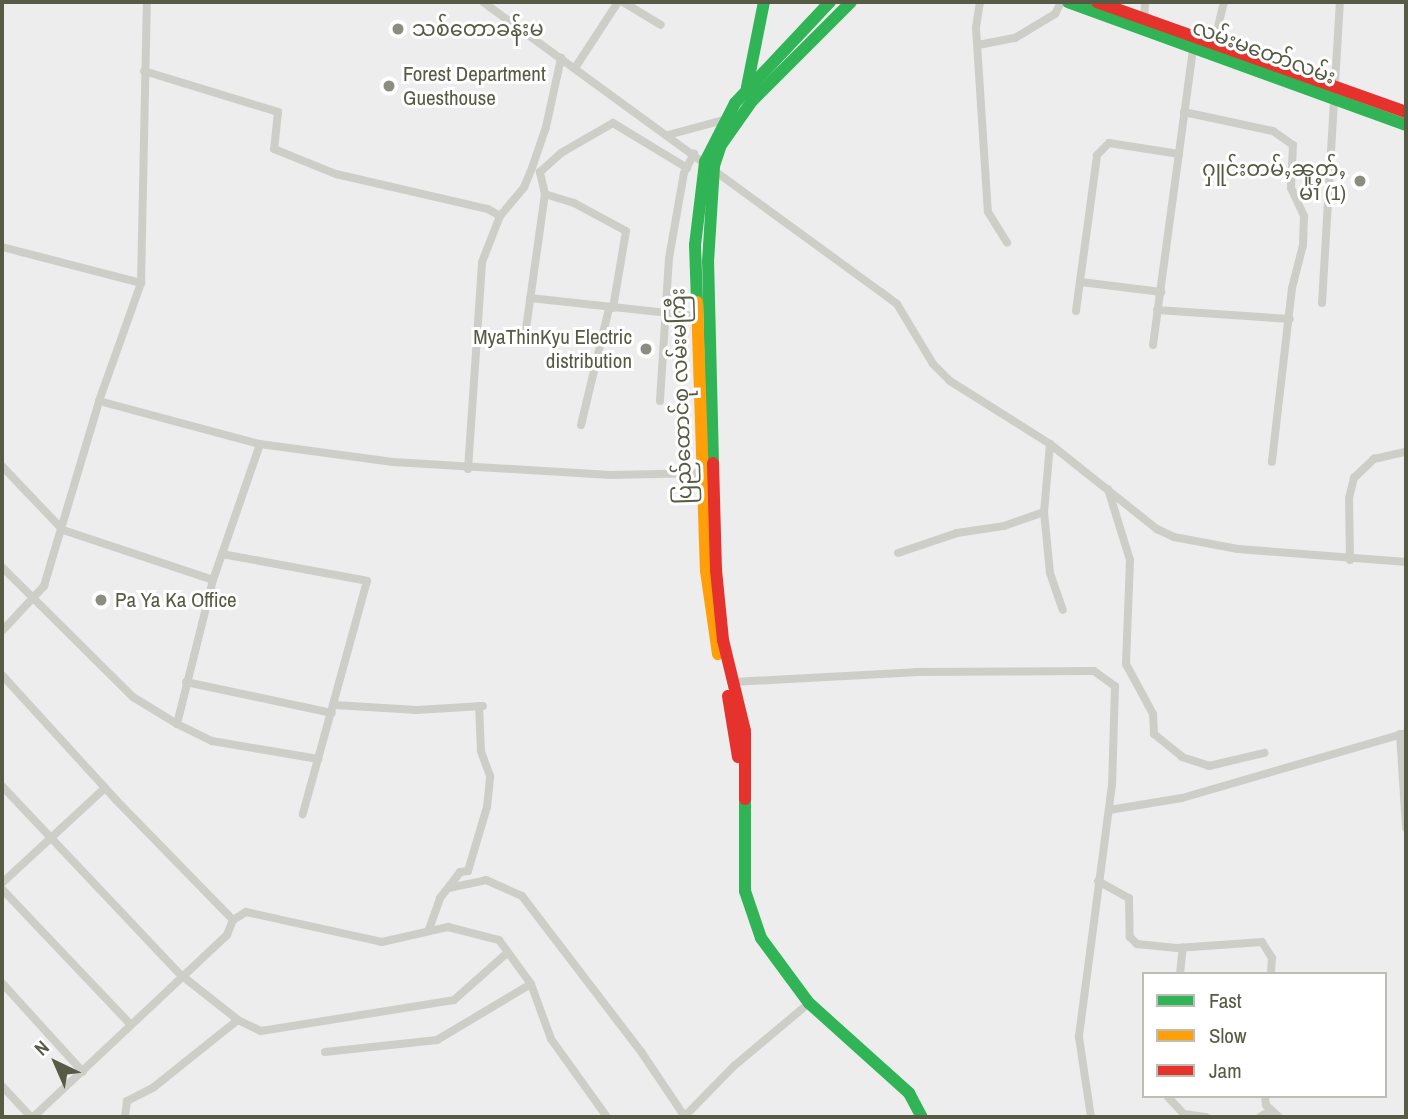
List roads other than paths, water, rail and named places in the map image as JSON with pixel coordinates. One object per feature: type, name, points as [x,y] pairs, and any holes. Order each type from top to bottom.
[{"type":"main road","points":[[746,90],[764,2]]},
{"type":"main road","name":"ပြည်ထောင်စု လမ်းမကြီး","points":[[746,832],[745,731],[723,640],[716,570],[708,262],[709,164],[752,101],[852,2]]},
{"type":"main road","name":"လမ်းမတော်လမ်း","points":[[1068,2],[1144,24],[1406,113]]},
{"type":"main road","name":"လမ်းမတော်လမ်း","points":[[1097,2],[1144,24]]},
{"type":"main road","name":"ပြည်ထောင်စု လမ်းမကြီး","points":[[746,832],[736,735],[709,609],[695,244],[709,164],[724,120],[746,90],[828,3]]},
{"type":"main road","name":"လမ်းမတော်လမ်း","points":[[1194,42],[1214,43],[1332,90],[1406,125]]},
{"type":"main road","points":[[746,832],[745,891],[757,926],[809,1003],[909,1093],[922,1117]]},
{"type":"street","points":[[2,631],[34,601],[63,530],[99,401],[141,282],[147,2]]},
{"type":"street","points":[[483,2],[694,153],[897,304],[933,364],[950,381],[1050,444],[1107,486],[1157,529],[1174,537],[1350,560],[1406,562]]},
{"type":"street","points":[[575,68],[620,2],[661,25]]},
{"type":"street","points":[[980,2],[978,44],[988,212],[1007,242]]},
{"type":"street","points":[[978,44],[1015,38],[1055,14],[1061,2]]},
{"type":"street","points":[[1144,24],[1145,2]]},
{"type":"street","points":[[1214,43],[1224,2]]},
{"type":"street","points":[[1322,303],[1332,90],[1340,2]]},
{"type":"street","points":[[1153,345],[1194,42]]},
{"type":"street","points":[[468,469],[482,262],[500,216],[524,187],[532,168],[546,127],[561,58]]},
{"type":"street","points":[[144,71],[278,112],[274,149],[286,154],[337,174],[500,216]]},
{"type":"street","points":[[1184,112],[1273,131],[1293,145],[1291,188],[1304,216],[1272,462]]},
{"type":"street","points":[[668,135],[724,120]]},
{"type":"street","points":[[525,335],[545,194],[540,172],[609,123],[639,136],[687,168]]},
{"type":"street","points":[[1076,311],[1097,155],[1110,143],[1179,154]]},
{"type":"street","points":[[660,401],[669,258],[687,168],[694,153]]},
{"type":"street","points":[[545,194],[574,203],[626,231],[611,308],[580,425]]},
{"type":"street","points":[[2,247],[141,282]]},
{"type":"street","points":[[1081,282],[1161,292]]},
{"type":"street","points":[[530,298],[697,316]]},
{"type":"street","points":[[1157,310],[1290,319]]},
{"type":"street","points":[[99,401],[260,444],[468,469],[611,475],[703,473]]},
{"type":"street","points":[[177,724],[213,580],[260,444]]},
{"type":"street","points":[[1050,444],[1044,512],[1050,573],[1063,610]]},
{"type":"street","points":[[1350,560],[1349,498],[1354,478],[1374,460],[1405,452]]},
{"type":"street","points":[[2,466],[63,530],[213,580]]},
{"type":"street","points":[[1107,486],[1130,560],[1126,664],[1153,714],[1154,734],[1182,757],[1209,766],[1264,752]]},
{"type":"street","points":[[898,553],[1044,512]]},
{"type":"street","points":[[222,554],[367,581],[303,814]]},
{"type":"street","points":[[2,567],[133,697],[177,724],[212,741],[318,759]]},
{"type":"street","points":[[733,682],[915,673],[1094,671],[1115,686],[1109,810],[1079,1037],[1091,1117]]},
{"type":"street","points":[[2,675],[105,788],[233,920]]},
{"type":"street","points":[[186,682],[333,709],[417,710],[481,706],[481,751],[490,776],[487,807],[468,871],[460,872],[449,888],[429,929]]},
{"type":"street","points":[[1109,810],[1182,798],[1403,734],[1406,828]]},
{"type":"street","points":[[2,786],[183,977],[238,1020],[261,1031],[454,1000],[508,952]]},
{"type":"street","points":[[2,883],[105,788]]},
{"type":"street","points":[[449,888],[486,880],[522,895],[575,970],[642,1053],[684,1117],[744,1057],[809,1003]]},
{"type":"street","points":[[1098,881],[1129,898],[1130,937],[1137,944],[1183,947],[1262,942],[1272,958],[1271,972]]},
{"type":"street","points":[[2,889],[131,1025]]},
{"type":"street","points":[[2,1086],[32,1117],[227,935],[233,920],[246,912],[382,942],[429,929],[448,927],[488,935],[499,940],[531,984],[551,1040],[607,1117]]},
{"type":"street","points":[[1181,972],[1183,947]]},
{"type":"street","points":[[2,983],[83,1072]]},
{"type":"street","points":[[326,1052],[437,1040],[531,984]]},
{"type":"street","points":[[125,1117],[127,1101],[154,1087],[238,1020]]},
{"type":"street","points":[[1169,1098],[1184,1114],[1206,1117]]},
{"type":"street","points":[[1266,1098],[1279,1117]]},
{"type":"street","points":[[1260,1117],[1272,1110]]},
{"type":"place","name":"သစ်တောခန်းမ","points":[[398,29]]},
{"type":"place","name":"Forest Department Guesthouse","points":[[389,86]]},
{"type":"place","name":"ႁူင်းတမ်ႇၼူတ်ႇ မၢႆ (1)","points":[[1360,181]]},
{"type":"place","name":"MyaThinKyu Electric distribution","points":[[646,349]]},
{"type":"place","name":"Pa Ya Ka Office","points":[[101,600]]}]
